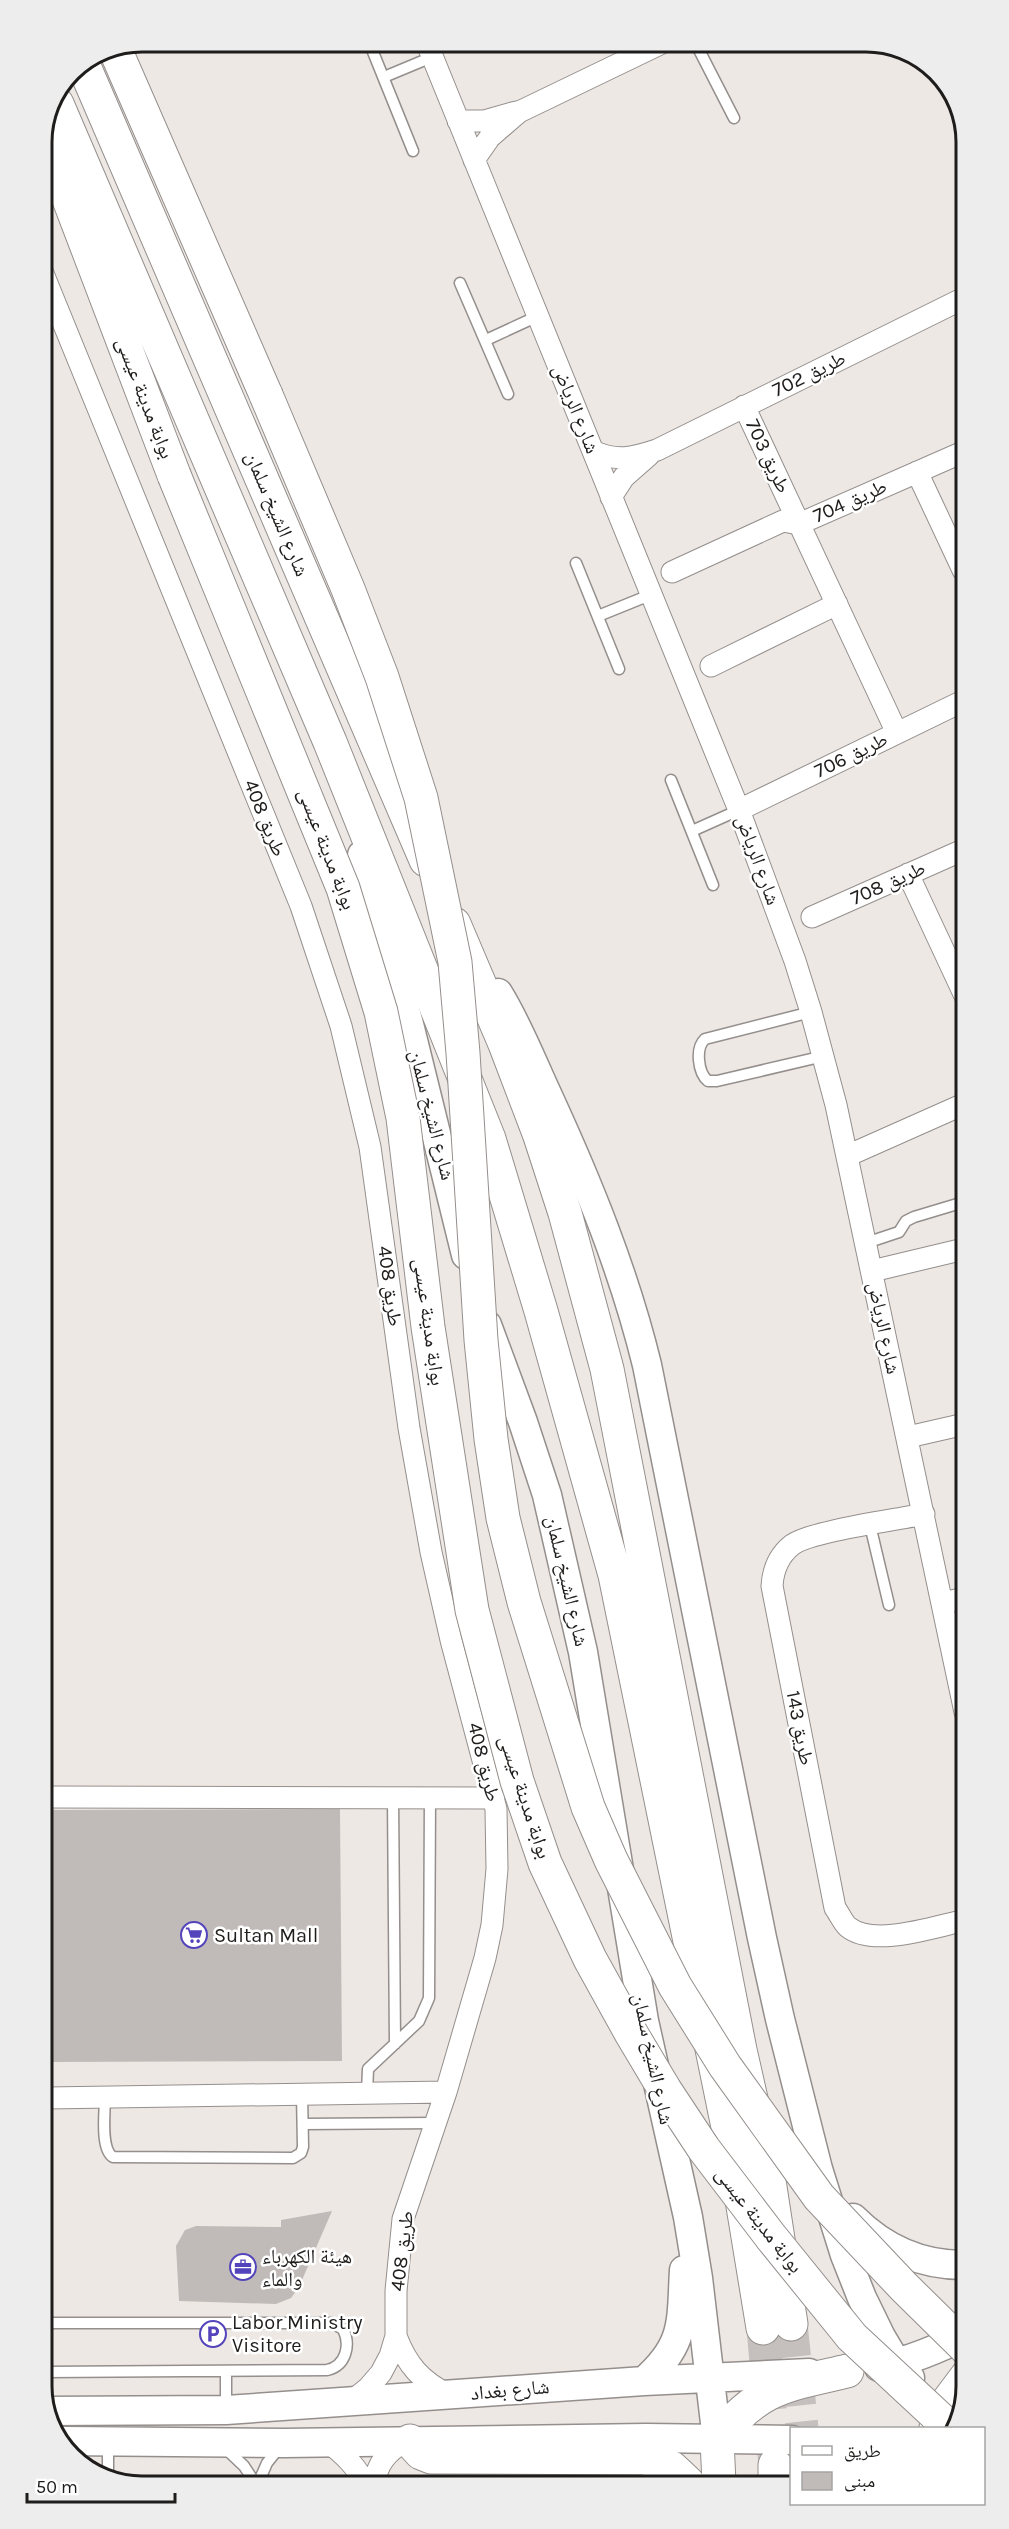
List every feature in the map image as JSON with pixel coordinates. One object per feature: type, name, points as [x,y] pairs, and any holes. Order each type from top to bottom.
[{"type":"main road","points":[[119,56],[348,589],[382,677],[421,798],[454,962],[463,1053],[481,1340],[502,1518],[524,1602],[588,1807],[611,1860],[675,1986],[732,2076],[819,2197],[904,2288],[956,2338]]},
{"type":"main road","name":"شارع الشيخ سلمان","points":[[59,108],[330,742],[489,1139],[541,1311],[615,1575],[736,2164],[777,2326],[768,2174],[740,2050],[606,1369],[565,1213],[540,1136],[471,965],[87,73]]},
{"type":"main road","name":"بوابة مدينة عيسى","points":[[53,158],[174,475],[343,888],[381,1012],[403,1119],[428,1327],[472,1610],[517,1781],[545,1863],[590,1959],[630,2033],[704,2149],[852,2337],[908,2392],[944,2421]]},
{"type":"main road","name":"شارع الشيخ سلمان","points":[[330,742],[410,1024],[478,1298],[526,1431],[556,1532],[595,1713],[644,2021],[688,2217],[710,2378],[720,2423]]},
{"type":"main road","name":"شارع الشيخ سلمان","points":[[471,965],[490,982],[504,1004],[532,1062],[596,1206],[636,1318],[762,1938],[818,2169],[862,2298],[897,2364],[918,2384],[944,2421]]},
{"type":"main road","points":[[818,2169],[838,2204],[864,2230],[900,2252],[926,2262],[956,2264]]},
{"type":"main road","points":[[644,2381],[667,2358],[679,2333],[688,2217]]},
{"type":"main road","name":"شارع بغداد","points":[[56,2411],[226,2410],[644,2381],[847,2371],[897,2364],[956,2340]]},
{"type":"main road","points":[[720,2423],[774,2391],[847,2371]]},
{"type":"main road","points":[[944,2421],[955,2399]]},
{"type":"main road","points":[[719,2476],[720,2423]]},
{"type":"main road","points":[[71,2441],[284,2443],[408,2441],[720,2423],[741,2430],[777,2457]]},
{"type":"main road","points":[[408,2441],[421,2453],[431,2457],[646,2458],[672,2468],[681,2476]]},
{"type":"street","name":"شارع الرياض","points":[[430,52],[739,810],[811,1012],[824,1056],[847,1156],[956,1667]]},
{"type":"street","points":[[474,160],[490,137],[519,112],[642,53]]},
{"type":"street","points":[[458,121],[484,121],[519,112]]},
{"type":"street","name":"طريق 408","points":[[53,299],[301,906],[341,1026],[370,1147],[409,1428],[431,1552],[451,1640],[494,1798],[497,1869],[492,1925],[485,1958],[446,2092],[401,2229],[396,2291],[396,2336],[390,2356],[381,2373],[352,2401]]},
{"type":"street","name":"طريق 702","points":[[611,497],[634,466],[657,450],[956,301]]},
{"type":"street","name":"طريق 703","points":[[744,406],[897,733]]},
{"type":"street","name":"طريق 702","points":[[593,451],[613,459],[625,459],[657,450]]},
{"type":"street","name":"طريق 704","points":[[672,572],[783,521],[799,524],[956,455]]},
{"type":"street","points":[[917,472],[956,548]]},
{"type":"street","points":[[711,666],[837,604]]},
{"type":"street","name":"طريق 706","points":[[739,810],[956,704]]},
{"type":"street","name":"طريق 708","points":[[812,917],[956,853]]},
{"type":"street","points":[[908,874],[956,977]]},
{"type":"street","points":[[847,1156],[956,1108]]},
{"type":"street","points":[[872,1272],[956,1251]]},
{"type":"street","points":[[908,1437],[956,1426]]},
{"type":"street","name":"طريق 143","points":[[924,1514],[799,1541],[780,1558],[773,1576],[774,1596],[835,1908],[847,1927],[866,1936],[893,1935],[956,1922]]},
{"type":"street","points":[[943,1603],[956,1600]]},
{"type":"street","points":[[52,1797],[494,1798]]},
{"type":"street","points":[[52,2098],[446,2092]]},
{"type":"street","name":"طريق 408","points":[[396,2336],[404,2356],[415,2373],[430,2386],[449,2395]]},
{"type":"street","points":[[327,2441],[344,2455],[361,2476]]},
{"type":"street","points":[[377,2476],[381,2461],[387,2453],[408,2441]]},
{"type":"lane","points":[[373,52],[413,151]]},
{"type":"lane","points":[[384,77],[429,52]]},
{"type":"lane","points":[[701,53],[734,118]]},
{"type":"lane","points":[[460,283],[508,394]]},
{"type":"lane","points":[[486,340],[538,316]]},
{"type":"lane","points":[[576,562],[619,669]]},
{"type":"lane","points":[[598,616],[650,595]]},
{"type":"lane","points":[[670,780],[713,885]]},
{"type":"lane","points":[[692,831],[739,810]]},
{"type":"lane","points":[[811,1012],[705,1039],[699,1050],[702,1074],[708,1081],[713,1082],[824,1056]]},
{"type":"lane","points":[[866,1243],[899,1232],[906,1221],[914,1217],[956,1204]]},
{"type":"lane","points":[[870,1525],[889,1605]]},
{"type":"lane","points":[[393,1797],[395,2043]]},
{"type":"lane","points":[[367,2093],[368,2069],[419,2020],[429,1998],[430,1797]]},
{"type":"lane","points":[[105,2097],[106,2150],[108,2154],[118,2158],[293,2158],[301,2153],[303,2147],[303,2094]]},
{"type":"lane","points":[[303,2124],[436,2123]]},
{"type":"lane","points":[[52,2324],[338,2325],[345,2333],[344,2360],[335,2369],[321,2371],[52,2372]]},
{"type":"lane","points":[[226,2372],[226,2410]]},
{"type":"lane","points":[[108,2441],[108,2470]]},
{"type":"lane","points":[[217,2443],[236,2457],[250,2476]]},
{"type":"lane","points":[[261,2476],[267,2463],[284,2443]]},
{"type":"building","name":"Sultan Mall","points":[[340,1809],[342,2061],[52,2062],[52,1810]]},
{"type":"building","name":"هيئة الكهرباء والماء","points":[[332,2211],[299,2287],[291,2298],[276,2304],[179,2301],[176,2246],[185,2230],[196,2226],[281,2227],[281,2220]]},
{"type":"tunnel","points":[[791,2324],[802,2427]]},
{"type":"tunnel","points":[[763,2328],[775,2465]]},
{"type":"place","name":"Sultan Mall","points":[[194,1935]]},
{"type":"place","name":"هيئة الكهرباء والماء","points":[[243,2267]]},
{"type":"place","name":"Labor Ministry Visitore","points":[[213,2334]]}]
